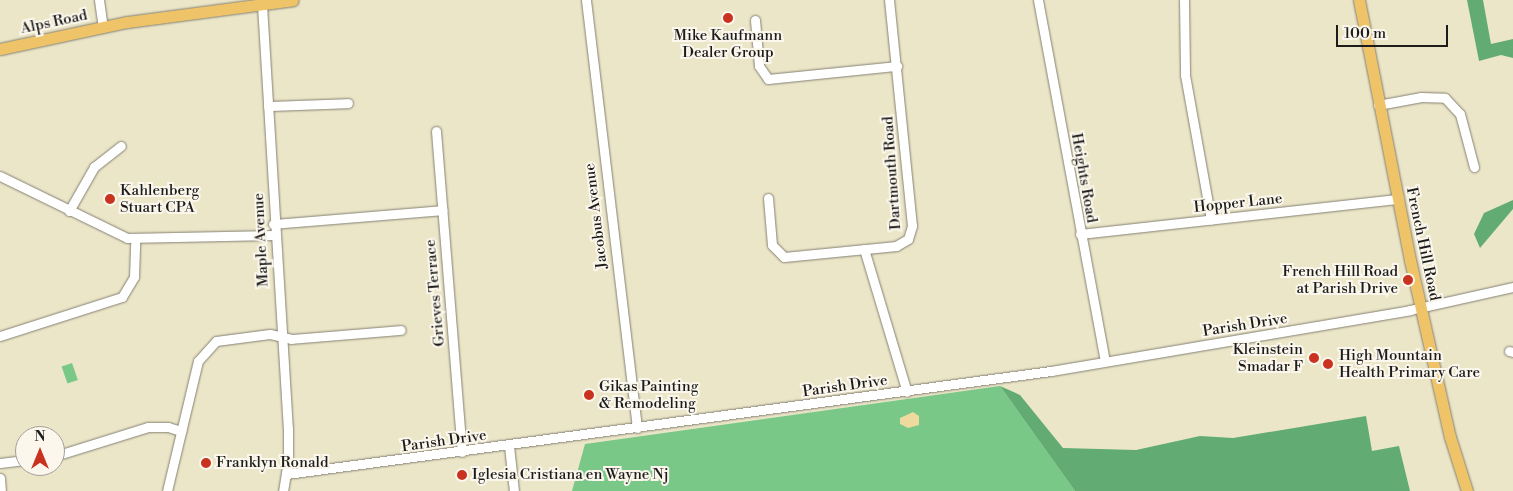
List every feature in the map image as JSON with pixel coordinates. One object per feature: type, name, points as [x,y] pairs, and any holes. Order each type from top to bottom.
[{"type":"main road","name":"Alps Road","points":[[0,49],[103,27],[293,0]]},
{"type":"main road","name":"French Hill Road","points":[[1359,0],[1378,105],[1421,308],[1450,438],[1467,490]]},
{"type":"street","points":[[99,0],[103,27]]},
{"type":"street","name":"Jacobus Avenue","points":[[586,0],[637,428]]},
{"type":"street","name":"Dartmouth Road","points":[[768,198],[771,239],[779,255],[788,257],[901,246],[911,234],[897,66],[889,0]]},
{"type":"street","name":"Heights Road","points":[[1038,0],[1080,234],[1105,360]]},
{"type":"street","points":[[1184,0],[1185,75],[1211,220]]},
{"type":"street","name":"Maple Avenue","points":[[262,5],[273,224],[288,428],[287,474]]},
{"type":"street","points":[[755,20],[759,66],[768,79],[897,66]]},
{"type":"street","points":[[1378,105],[1422,97],[1445,98],[1460,114],[1474,167]]},
{"type":"street","points":[[268,106],[348,103]]},
{"type":"street","name":"Grieves Terrace","points":[[436,131],[462,452]]},
{"type":"street","points":[[69,212],[94,167],[121,146]]},
{"type":"street","points":[[0,176],[120,236],[135,239],[274,235]]},
{"type":"street","name":"Hopper Lane","points":[[1080,234],[1398,199]]},
{"type":"street","points":[[273,224],[442,210]]},
{"type":"street","points":[[0,336],[122,297],[134,277],[135,239]]},
{"type":"street","points":[[864,249],[908,392]]},
{"type":"street","name":"Parish Drive","points":[[287,474],[908,392],[1421,308],[1513,287]]},
{"type":"street","points":[[167,491],[198,361],[209,346],[229,338],[270,334],[281,337],[401,330]]},
{"type":"street","points":[[65,453],[148,427],[168,427],[180,431]]},
{"type":"street","points":[[509,446],[514,491]]},
{"type":"street","points":[[0,463],[15,461]]},
{"type":"street","points":[[283,491],[287,474]]},
{"type":"street","points":[[0,478],[1,491]]},
{"type":"green space","points":[[1467,0],[1483,0],[1491,44],[1513,39],[1513,58],[1501,55],[1479,61]]},
{"type":"green space","points":[[1513,200],[1513,209],[1480,248],[1474,234],[1484,213]]},
{"type":"green space","points":[[72,363],[78,380],[67,384],[62,367]]},
{"type":"green space","points":[[1000,386],[1075,491],[572,491],[585,444]]},
{"type":"green space","points":[[1000,386],[1020,395],[1063,448],[1136,450],[1200,436],[1233,438],[1366,416],[1372,451],[1399,446],[1410,491],[1075,491]]},
{"type":"sand","points":[[913,412],[919,416],[919,425],[908,428],[900,424],[900,418]]},
{"type":"place","name":"Mike Kaufmann Dealer Group","points":[[728,18]]},
{"type":"place","name":"Kahlenberg Stuart CPA","points":[[110,199]]},
{"type":"place","name":"French Hill Road at Parish Drive","points":[[1408,280]]},
{"type":"place","name":"Kleinstein Smadar F","points":[[1314,358]]},
{"type":"place","name":"High Mountain Health Primary Care","points":[[1328,364]]},
{"type":"place","name":"Gikas Painting & Remodeling","points":[[589,395]]},
{"type":"place","name":"Franklyn Ronald","points":[[206,463]]},
{"type":"place","name":"Iglesia Cristiana en Wayne Nj","points":[[462,475]]}]
